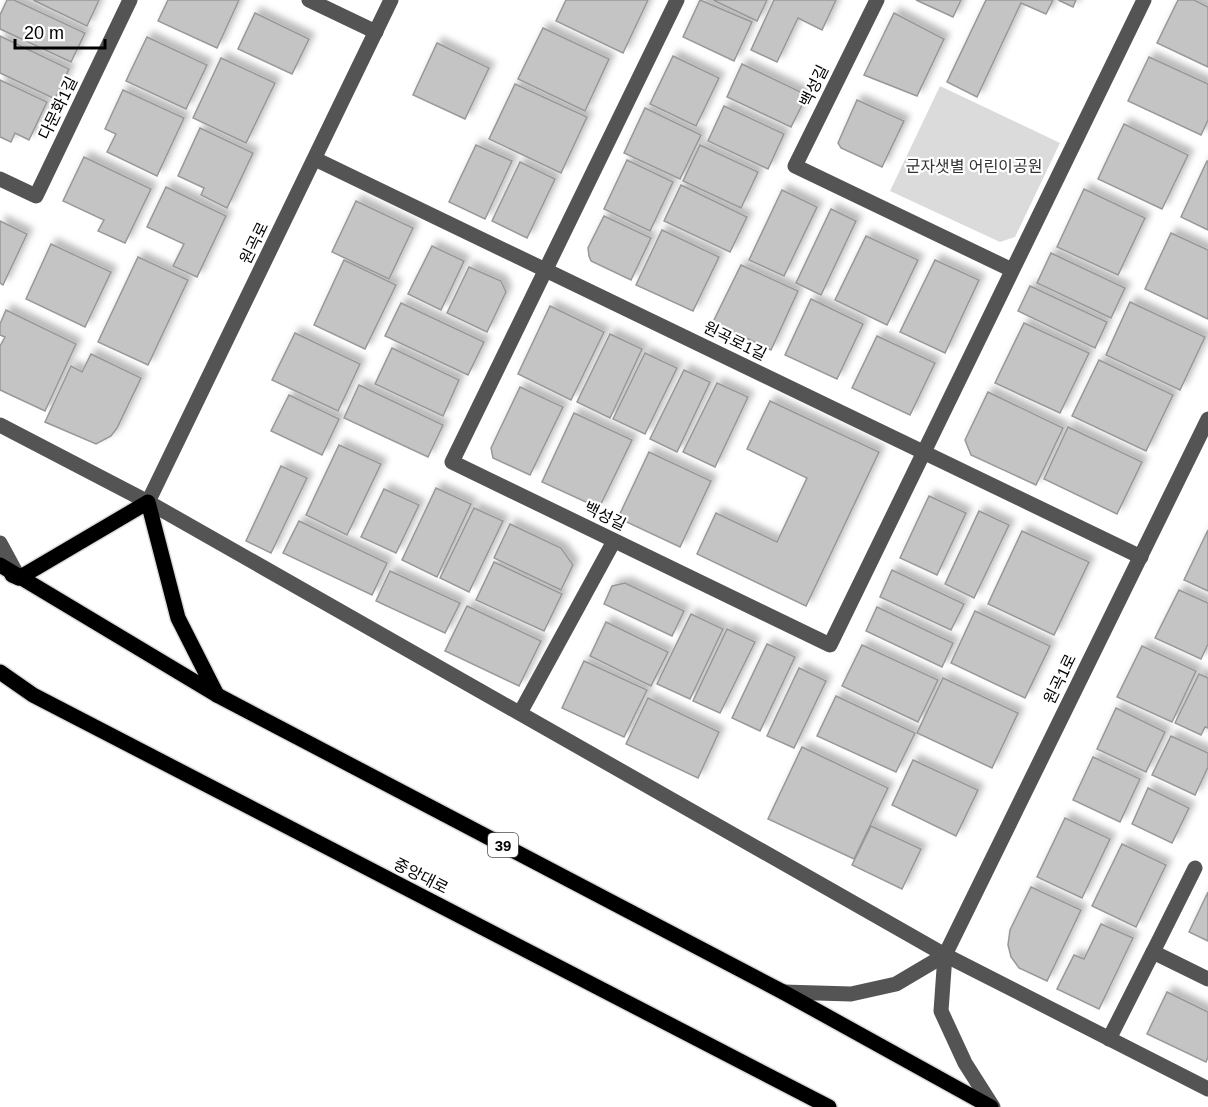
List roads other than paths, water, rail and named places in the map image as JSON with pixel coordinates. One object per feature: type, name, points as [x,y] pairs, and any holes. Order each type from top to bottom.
[{"type":"main road","points":[[0,571],[19,578],[148,502],[178,618],[217,695]]},
{"type":"main road","name":"39","points":[[0,565],[217,695],[783,992],[992,1107]]},
{"type":"main road","name":"중앙대로","points":[[0,672],[33,695],[829,1107]]},
{"type":"main road","points":[[0,683],[33,695]]},
{"type":"street","name":"다문화1길","points":[[0,179],[36,196],[130,0]]},
{"type":"street","points":[[309,0],[376,32]]},
{"type":"street","name":"원곡로","points":[[148,502],[391,0]]},
{"type":"street","name":"백성길","points":[[677,0],[452,462],[830,645],[1144,0]]},
{"type":"street","name":"백성길","points":[[877,0],[795,166],[1012,270]]},
{"type":"street","name":"원곡로1길","points":[[315,159],[1141,557]]},
{"type":"street","name":"원곡1로","points":[[945,955],[1208,419]]},
{"type":"street","points":[[0,425],[148,502],[945,955],[1208,1089]]},
{"type":"street","points":[[520,713],[614,541]]},
{"type":"street","points":[[0,543],[19,578]]},
{"type":"street","points":[[1109,1039],[1195,868]]},
{"type":"street","points":[[1153,952],[1208,979]]},
{"type":"street","points":[[783,992],[851,994],[863,992],[896,984],[945,955]]},
{"type":"street","points":[[945,955],[940,1011],[965,1063],[992,1107]]},
{"type":"park label","name":"군자샛별 어린이공원","points":[[974,166]]}]
